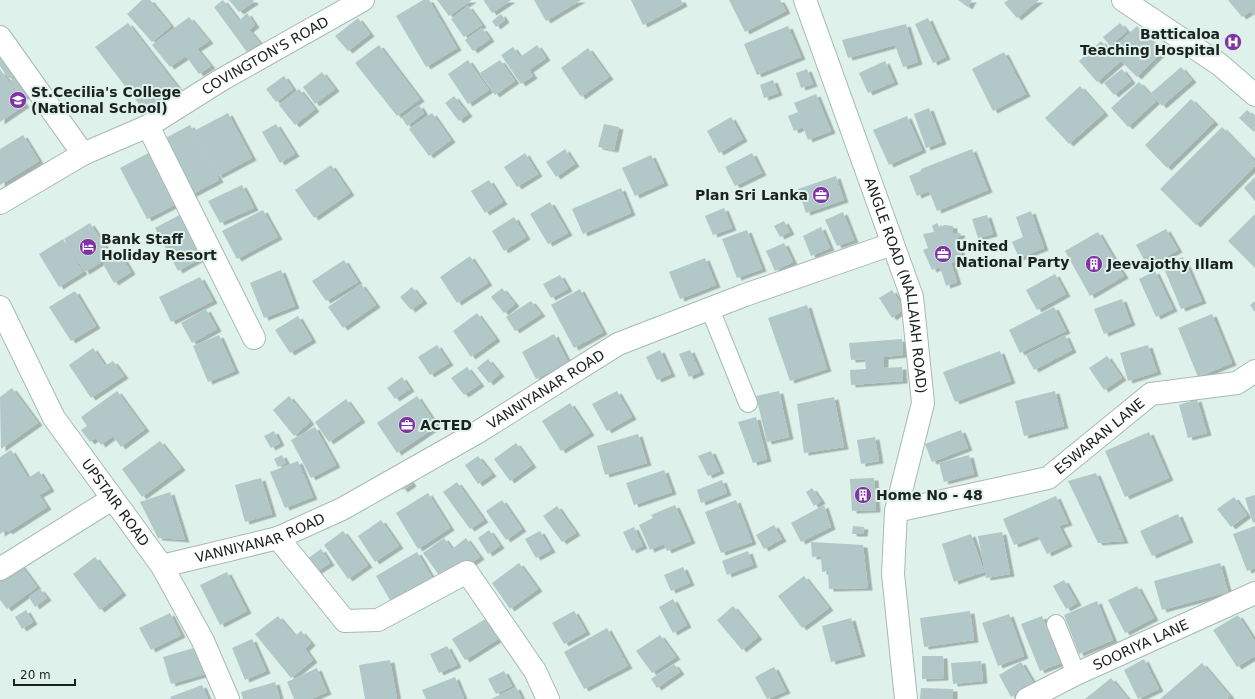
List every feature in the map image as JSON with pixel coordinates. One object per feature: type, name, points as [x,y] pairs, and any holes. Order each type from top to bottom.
[{"type":"street","name":"COVINGTON'S ROAD","points":[[0,203],[83,154],[148,126],[221,80],[363,0]]},
{"type":"street","name":"ANGLE ROAD (NALLAIAH ROAD)","points":[[805,0],[912,297],[923,403],[896,511],[893,574],[906,699]]},
{"type":"street","points":[[1123,0],[1219,64],[1255,95]]},
{"type":"street","points":[[0,37],[83,154]]},
{"type":"street","points":[[148,126],[254,338]]},
{"type":"street","name":"VANNIYANAR ROAD","points":[[162,566],[278,538],[342,510],[458,443],[618,344],[710,309],[892,244]]},
{"type":"street","name":"UPSTAIR ROAD","points":[[0,307],[54,418],[162,566],[203,641],[228,699]]},
{"type":"street","points":[[710,309],[748,403]]},
{"type":"street","name":"ESWARAN LANE","points":[[896,511],[1048,478],[1151,394],[1237,382],[1255,372]]},
{"type":"street","points":[[0,569],[112,499]]},
{"type":"street","points":[[278,538],[345,621],[378,620],[467,572],[535,670],[548,699]]},
{"type":"street","name":"SOORIYA LANE","points":[[1027,699],[1076,674],[1255,594]]},
{"type":"street","points":[[1056,624],[1076,674]]},
{"type":"building","points":[[142,0],[150,0],[171,26],[152,42],[127,14]]},
{"type":"building","points":[[223,0],[239,21],[247,13],[255,25],[249,30],[260,43],[247,52],[214,7]]},
{"type":"building","points":[[229,0],[253,0],[254,2],[239,12]]},
{"type":"building","points":[[423,0],[429,0],[457,48],[426,67],[396,16]]},
{"type":"building","points":[[437,0],[472,0],[449,16]]},
{"type":"building","points":[[484,0],[511,0],[492,13],[484,1]]},
{"type":"building","points":[[534,0],[581,0],[546,21]]},
{"type":"building","points":[[631,0],[681,0],[683,4],[643,25]]},
{"type":"building","points":[[729,0],[780,0],[786,11],[745,32]]},
{"type":"building","points":[[958,0],[972,0],[968,7]]},
{"type":"building","points":[[1008,0],[1039,0],[1017,18],[1004,3]]},
{"type":"building","points":[[1228,0],[1255,0],[1255,16],[1251,11],[1242,17]]},
{"type":"building","points":[[468,6],[482,25],[464,37],[451,19]]},
{"type":"building","points":[[501,14],[505,20],[496,27],[492,21]]},
{"type":"building","points":[[189,17],[209,41],[197,49],[211,66],[199,74],[186,56],[170,67],[152,45]]},
{"type":"building","points":[[358,18],[370,34],[348,51],[335,36]]},
{"type":"building","points":[[928,18],[946,57],[933,63],[915,24]]},
{"type":"building","points":[[128,23],[179,89],[145,112],[95,47]]},
{"type":"building","points":[[1120,23],[1127,31],[1110,46],[1103,37]]},
{"type":"building","points":[[906,24],[918,62],[903,67],[895,45],[848,58],[842,40]]},
{"type":"building","points":[[788,26],[801,57],[757,75],[744,44]]},
{"type":"building","points":[[1137,26],[1162,52],[1137,77],[1121,61],[1097,82],[1079,61],[1101,41],[1110,51]]},
{"type":"building","points":[[482,28],[490,39],[473,51],[465,40]]},
{"type":"building","points":[[379,45],[420,99],[397,116],[355,63]]},
{"type":"building","points":[[537,45],[546,58],[529,70],[533,76],[521,84],[501,55],[513,47],[520,57]]},
{"type":"building","points":[[588,48],[609,77],[581,97],[561,68]]},
{"type":"building","points":[[1004,52],[1026,94],[993,111],[972,69]]},
{"type":"building","points":[[0,56],[16,74],[9,79],[0,66]]},
{"type":"building","points":[[468,60],[489,90],[468,104],[448,74]]},
{"type":"building","points":[[500,60],[515,81],[495,95],[480,73]]},
{"type":"building","points":[[885,61],[894,82],[868,93],[859,73]]},
{"type":"building","points":[[1181,67],[1192,80],[1162,106],[1151,93]]},
{"type":"building","points":[[0,69],[25,105],[0,122]]},
{"type":"building","points":[[807,69],[813,84],[801,88],[796,73]]},
{"type":"building","points":[[1122,69],[1131,81],[1114,95],[1104,83]]},
{"type":"building","points":[[322,72],[335,89],[315,104],[303,87]]},
{"type":"building","points":[[17,76],[29,93],[22,98],[10,81]]},
{"type":"building","points":[[284,76],[293,89],[276,102],[266,89]]},
{"type":"building","points":[[773,80],[778,93],[764,98],[760,85]]},
{"type":"building","points":[[1139,82],[1156,101],[1128,127],[1111,108]]},
{"type":"building","points":[[1080,86],[1104,113],[1069,144],[1045,118]]},
{"type":"building","points":[[299,89],[315,109],[295,125],[279,105]]},
{"type":"building","points":[[816,94],[831,131],[808,140],[803,127],[794,131],[788,116],[798,112],[794,103]]},
{"type":"building","points":[[454,96],[468,114],[459,121],[445,103]]},
{"type":"building","points":[[1191,99],[1214,122],[1167,168],[1145,145]]},
{"type":"building","points":[[419,105],[424,113],[407,126],[402,118]]},
{"type":"building","points":[[929,108],[942,142],[926,148],[914,114]]},
{"type":"building","points":[[1247,110],[1255,117],[1254,132],[1239,118]]},
{"type":"building","points":[[228,113],[252,158],[218,176],[194,131]]},
{"type":"building","points":[[432,113],[451,140],[429,156],[409,129]]},
{"type":"building","points":[[907,116],[922,150],[889,165],[873,130]]},
{"type":"building","points":[[731,117],[743,139],[719,153],[707,131]]},
{"type":"building","points":[[276,124],[295,154],[280,163],[262,132]]},
{"type":"building","points":[[604,124],[619,127],[614,150],[598,147]]},
{"type":"building","points":[[190,125],[219,180],[189,196],[160,141]]},
{"type":"building","points":[[1222,127],[1255,161],[1255,166],[1196,225],[1160,189]]},
{"type":"building","points":[[23,135],[39,161],[0,185],[0,149]]},
{"type":"building","points":[[565,149],[575,164],[556,177],[546,162]]},
{"type":"building","points":[[972,149],[988,190],[937,211],[929,191],[917,196],[909,176],[921,171],[921,169]]},
{"type":"building","points":[[150,152],[178,203],[147,219],[120,168]]},
{"type":"building","points":[[525,153],[538,174],[517,187],[504,167]]},
{"type":"building","points":[[752,153],[762,173],[735,186],[725,167]]},
{"type":"building","points":[[651,155],[664,183],[635,196],[622,168]]},
{"type":"building","points":[[331,165],[350,193],[314,218],[295,190]]},
{"type":"building","name":"Plan Sri Lanka","points":[[836,176],[844,200],[806,213],[798,189]]},
{"type":"building","points":[[1255,177],[1255,201],[1244,188]]},
{"type":"building","points":[[489,180],[503,202],[485,213],[471,191]]},
{"type":"building","points":[[242,185],[254,208],[220,223],[208,201]]},
{"type":"building","points":[[621,188],[631,213],[583,234],[572,209]]},
{"type":"building","points":[[550,202],[568,233],[548,244],[530,214]]},
{"type":"building","points":[[724,208],[732,228],[713,235],[705,216]]},
{"type":"building","points":[[263,210],[278,237],[237,259],[222,231]]},
{"type":"building","points":[[1031,211],[1044,248],[1019,258],[1012,242],[1023,237],[1016,217]]},
{"type":"building","points":[[843,212],[854,240],[837,246],[825,220]]},
{"type":"building","points":[[183,213],[205,256],[178,271],[155,228]]},
{"type":"building","points":[[1255,214],[1255,268],[1228,241]]},
{"type":"building","points":[[987,215],[993,234],[978,238],[972,219]]},
{"type":"building","points":[[514,217],[526,237],[504,251],[492,231]]},
{"type":"building","points":[[784,221],[790,232],[780,237],[774,226]]},
{"type":"building","name":"Bank Staff Holiday Resort","points":[[90,223],[111,256],[85,272],[64,239]]},
{"type":"building","name":"United National Party","points":[[937,223],[940,228],[944,225],[953,226],[953,233],[960,233],[961,235],[955,239],[963,258],[951,263],[957,282],[946,286],[940,267],[932,270],[923,250],[928,248],[923,234],[934,232],[932,226]]},
{"type":"building","points":[[821,227],[830,248],[811,256],[803,236]]},
{"type":"building","points":[[1166,229],[1178,250],[1148,267],[1136,245]]},
{"type":"building","points":[[747,230],[762,269],[737,278],[722,239]]},
{"type":"building","name":"Jeevajothy Illam","points":[[1098,232],[1124,276],[1090,296],[1065,251]]},
{"type":"building","points":[[63,239],[83,272],[59,287],[39,254]]},
{"type":"building","points":[[784,243],[793,262],[775,271],[766,251]]},
{"type":"building","points":[[120,253],[131,272],[114,283],[103,264]]},
{"type":"building","points":[[470,256],[488,283],[457,303],[440,277]]},
{"type":"building","points":[[1183,257],[1202,301],[1181,309],[1163,266]]},
{"type":"building","points":[[705,258],[716,285],[680,299],[669,272]]},
{"type":"building","points":[[344,260],[358,282],[326,301],[312,281]]},
{"type":"building","points":[[281,270],[295,306],[264,318],[250,283]]},
{"type":"building","points":[[1155,271],[1173,309],[1156,317],[1139,279]]},
{"type":"building","points":[[1055,274],[1066,294],[1037,310],[1026,290]]},
{"type":"building","points":[[560,275],[568,289],[551,298],[543,284]]},
{"type":"building","points":[[200,277],[213,301],[171,322],[159,297]]},
{"type":"building","points":[[361,284],[376,305],[343,328],[328,307]]},
{"type":"building","points":[[412,287],[423,301],[411,310],[400,297]]},
{"type":"building","points":[[502,288],[515,304],[504,313],[491,297]]},
{"type":"building","points":[[580,289],[603,332],[574,348],[551,305]]},
{"type":"building","points":[[892,290],[904,309],[892,318],[879,298]]},
{"type":"building","points":[[75,291],[96,326],[71,341],[49,307]]},
{"type":"building","points":[[1122,299],[1131,323],[1104,334],[1094,309]]},
{"type":"building","points":[[531,301],[541,314],[515,331],[506,317]]},
{"type":"building","points":[[1255,301],[1255,312],[1250,305]]},
{"type":"building","points":[[807,305],[827,369],[790,381],[768,318]]},
{"type":"building","points":[[1054,307],[1066,331],[1020,353],[1009,330]]},
{"type":"building","points":[[206,309],[217,329],[192,343],[181,323]]},
{"type":"building","points":[[477,313],[496,339],[471,357],[453,331]]},
{"type":"building","points":[[1212,314],[1232,363],[1198,377],[1178,328]]},
{"type":"building","points":[[298,316],[312,340],[290,353],[275,330]]},
{"type":"building","points":[[554,334],[568,362],[536,379],[522,352]]},
{"type":"building","points":[[219,335],[235,371],[208,382],[193,346]]},
{"type":"building","points":[[1065,335],[1072,350],[1034,370],[1026,355]]},
{"type":"building","points":[[902,339],[903,355],[884,357],[884,368],[902,367],[903,381],[851,385],[850,370],[866,369],[865,359],[851,360],[849,343]]},
{"type":"building","points":[[437,345],[449,363],[430,375],[418,357]]},
{"type":"building","points":[[1148,345],[1157,372],[1128,381],[1120,353]]},
{"type":"building","points":[[93,348],[105,366],[113,361],[124,376],[91,398],[69,365]]},
{"type":"building","points":[[660,350],[671,374],[657,380],[646,357]]},
{"type":"building","points":[[690,350],[700,372],[689,377],[679,354]]},
{"type":"building","points":[[1000,351],[1011,381],[955,402],[943,372]]},
{"type":"building","points":[[1107,356],[1122,378],[1104,390],[1089,368]]},
{"type":"building","points":[[488,359],[500,374],[489,383],[477,368]]},
{"type":"building","points":[[467,367],[480,384],[464,395],[451,378]]},
{"type":"building","points":[[402,377],[410,389],[395,399],[387,388]]},
{"type":"building","points":[[12,388],[38,423],[1,449],[0,397]]},
{"type":"building","points":[[117,391],[145,429],[121,447],[113,436],[101,445],[96,438],[90,442],[81,430],[87,426],[81,417]]},
{"type":"building","points":[[617,391],[632,417],[607,431],[592,404]]},
{"type":"building","points":[[779,391],[789,437],[767,442],[756,396]]},
{"type":"building","points":[[1055,391],[1064,426],[1024,436],[1015,401]]},
{"type":"building","points":[[289,396],[310,422],[294,436],[273,410]]},
{"type":"building","name":"ACTED","points":[[417,396],[437,426],[397,453],[377,423]]},
{"type":"building","points":[[834,397],[844,447],[804,453],[797,404]]},
{"type":"building","points":[[346,399],[361,420],[329,442],[315,422]]},
{"type":"building","points":[[1197,399],[1207,433],[1188,438],[1179,405]]},
{"type":"building","points":[[570,403],[590,433],[561,451],[542,421]]},
{"type":"building","points":[[756,417],[767,459],[753,463],[738,422]]},
{"type":"building","points":[[315,427],[336,465],[311,478],[291,440]]},
{"type":"building","points":[[961,430],[968,448],[932,462],[925,444]]},
{"type":"building","points":[[274,431],[280,443],[271,448],[264,436]]},
{"type":"building","points":[[1149,432],[1169,478],[1125,497],[1105,451]]},
{"type":"building","points":[[638,434],[647,463],[605,475],[597,446]]},
{"type":"building","points":[[875,437],[879,461],[861,464],[857,440]]},
{"type":"building","points":[[160,441],[181,468],[142,497],[122,469]]},
{"type":"building","points":[[516,443],[532,465],[510,481],[494,459]]},
{"type":"building","points":[[11,450],[28,478],[39,471],[50,489],[39,495],[47,507],[8,532],[7,530],[0,534],[0,457]]},
{"type":"building","points":[[711,451],[720,471],[708,476],[698,456]]},
{"type":"building","points":[[282,455],[286,463],[278,467],[274,459]]},
{"type":"building","points":[[969,455],[974,474],[944,482],[939,463]]},
{"type":"building","points":[[478,456],[492,474],[478,484],[465,465]]},
{"type":"building","points":[[298,461],[313,497],[285,508],[270,472]]},
{"type":"building","points":[[664,470],[672,492],[634,505],[626,483]]},
{"type":"building","points":[[1096,473],[1124,541],[1098,543],[1068,481]]},
{"type":"building","points":[[261,478],[272,514],[245,522],[235,485]]},
{"type":"building","points":[[408,478],[412,484],[403,490],[399,484]]},
{"type":"building","name":"Home No - 48","points":[[874,478],[876,510],[852,511],[850,479]]},
{"type":"building","points":[[722,480],[727,493],[701,503],[697,490]]},
{"type":"building","points":[[457,482],[484,520],[470,529],[443,492]]},
{"type":"building","points":[[812,488],[821,501],[814,506],[806,492]]},
{"type":"building","points":[[170,492],[185,540],[158,538],[140,502]]},
{"type":"building","points":[[428,493],[450,528],[418,549],[396,513]]},
{"type":"building","points":[[1255,495],[1255,522],[1253,523],[1245,498]]},
{"type":"building","points":[[1056,496],[1068,523],[1059,526],[1068,544],[1047,554],[1038,536],[1014,545],[1003,519]]},
{"type":"building","points":[[1234,497],[1247,515],[1231,527],[1217,509]]},
{"type":"building","points":[[502,500],[522,529],[506,540],[486,511]]},
{"type":"building","points":[[736,500],[752,542],[721,553],[705,512]]},
{"type":"building","points":[[675,505],[691,541],[667,551],[664,544],[650,550],[639,525],[653,518],[651,515]]},
{"type":"building","points":[[824,505],[831,527],[801,542],[791,523]]},
{"type":"building","points":[[557,506],[576,533],[562,542],[543,516]]},
{"type":"building","points":[[1178,514],[1189,540],[1152,556],[1140,531]]},
{"type":"building","points":[[381,520],[399,546],[375,562],[358,536]]},
{"type":"building","points":[[774,525],[782,539],[764,549],[756,535]]},
{"type":"building","points":[[853,526],[864,527],[863,534],[852,534]]},
{"type":"building","points":[[1255,526],[1255,568],[1247,571],[1233,534]]},
{"type":"building","points":[[634,527],[643,546],[632,551],[623,532]]},
{"type":"building","points":[[489,530],[500,546],[488,554],[478,538]]},
{"type":"building","points":[[343,531],[368,565],[348,579],[324,545]]},
{"type":"building","points":[[540,531],[551,550],[536,558],[525,539]]},
{"type":"building","points":[[1002,532],[1010,574],[986,578],[978,536]]},
{"type":"building","points":[[971,534],[984,572],[954,582],[942,544]]},
{"type":"building","points":[[444,538],[452,549],[466,538],[480,557],[444,582],[423,553]]},
{"type":"building","points":[[811,542],[863,545],[868,588],[829,589],[828,571],[822,572],[821,556],[812,557]]},
{"type":"building","points":[[321,549],[330,563],[313,574],[304,561]]},
{"type":"building","points":[[748,551],[753,565],[727,575],[722,561]]},
{"type":"building","points":[[417,552],[435,583],[394,607],[376,576]]},
{"type":"building","points":[[95,557],[122,593],[100,610],[73,574]]},
{"type":"building","points":[[519,563],[538,589],[510,609],[492,583]]},
{"type":"building","points":[[1220,563],[1228,592],[1162,610],[1154,581]]},
{"type":"building","points":[[20,564],[37,587],[7,609],[0,600],[0,579]]},
{"type":"building","points":[[683,567],[690,583],[671,591],[664,575]]},
{"type":"building","points":[[227,572],[247,611],[220,625],[200,585]]},
{"type":"building","points":[[804,576],[829,608],[802,628],[778,596]]},
{"type":"building","points":[[1064,580],[1077,603],[1066,609],[1053,586]]},
{"type":"building","points":[[1137,586],[1154,618],[1125,633],[1108,600]]},
{"type":"building","points":[[40,589],[47,598],[35,607],[29,597]]},
{"type":"building","points":[[673,599],[687,625],[673,633],[659,607]]},
{"type":"building","points":[[1097,601],[1113,640],[1079,654],[1064,615]]},
{"type":"building","points":[[733,606],[758,637],[742,650],[717,620]]},
{"type":"building","points":[[26,610],[33,622],[22,629],[15,617]]},
{"type":"building","points":[[574,611],[586,632],[564,644],[552,623]]},
{"type":"building","points":[[970,611],[974,640],[924,647],[920,618]]},
{"type":"building","points":[[170,613],[181,635],[151,650],[139,628]]},
{"type":"building","points":[[1009,614],[1024,656],[998,666],[982,623]]},
{"type":"building","points":[[1238,615],[1255,641],[1255,656],[1237,667],[1213,630]]},
{"type":"building","points":[[278,616],[295,636],[301,631],[311,643],[305,649],[313,660],[291,678],[255,634]]},
{"type":"building","points":[[1042,616],[1061,663],[1040,671],[1021,624]]},
{"type":"building","points":[[487,618],[500,638],[465,660],[452,639]]},
{"type":"building","points":[[851,618],[861,654],[831,662],[822,626]]},
{"type":"building","points":[[607,628],[628,666],[584,689],[564,652]]},
{"type":"building","points":[[660,635],[676,657],[652,673],[636,651]]},
{"type":"building","points":[[252,639],[266,671],[245,680],[232,648]]},
{"type":"building","points":[[447,646],[457,665],[439,673],[430,654]]},
{"type":"building","points":[[197,647],[205,674],[171,684],[163,657]]},
{"type":"building","points":[[922,656],[943,656],[944,678],[922,679]]},
{"type":"building","points":[[1144,659],[1159,689],[1138,699],[1124,670]]},
{"type":"building","points":[[390,660],[397,699],[365,699],[359,665]]},
{"type":"building","points":[[981,661],[983,681],[953,684],[951,663]]},
{"type":"building","points":[[1021,662],[1034,684],[1011,697],[999,675]]},
{"type":"building","points":[[1202,663],[1230,696],[1227,699],[1160,699]]},
{"type":"building","points":[[674,664],[680,672],[657,688],[651,679]]},
{"type":"building","points":[[774,667],[786,691],[767,699],[755,677]]},
{"type":"building","points":[[317,668],[327,692],[311,699],[294,699],[287,682]]},
{"type":"building","points":[[504,671],[512,686],[496,694],[488,679]]},
{"type":"building","points":[[455,677],[464,699],[426,699],[422,690]]},
{"type":"building","points":[[1111,678],[1128,699],[1085,699]]},
{"type":"building","points":[[275,682],[280,699],[243,699],[241,692]]},
{"type":"building","points":[[202,685],[208,699],[171,699],[170,697]]},
{"type":"building","points":[[516,687],[522,699],[491,699]]},
{"type":"building","points":[[921,688],[953,689],[953,699],[920,699]]},
{"type":"place","name":"Batticaloa Teaching Hospital","points":[[1233,42]]},
{"type":"place","name":"St.Cecilia's College (National School)","points":[[18,100]]},
{"type":"place","name":"Plan Sri Lanka","points":[[821,195]]},
{"type":"place","name":"Bank Staff Holiday Resort","points":[[88,247]]},
{"type":"place","name":"United National Party","points":[[943,254]]},
{"type":"place","name":"Jeevajothy Illam","points":[[1094,264]]},
{"type":"place","name":"ACTED","points":[[407,425]]},
{"type":"place","name":"Home No - 48","points":[[863,495]]}]
